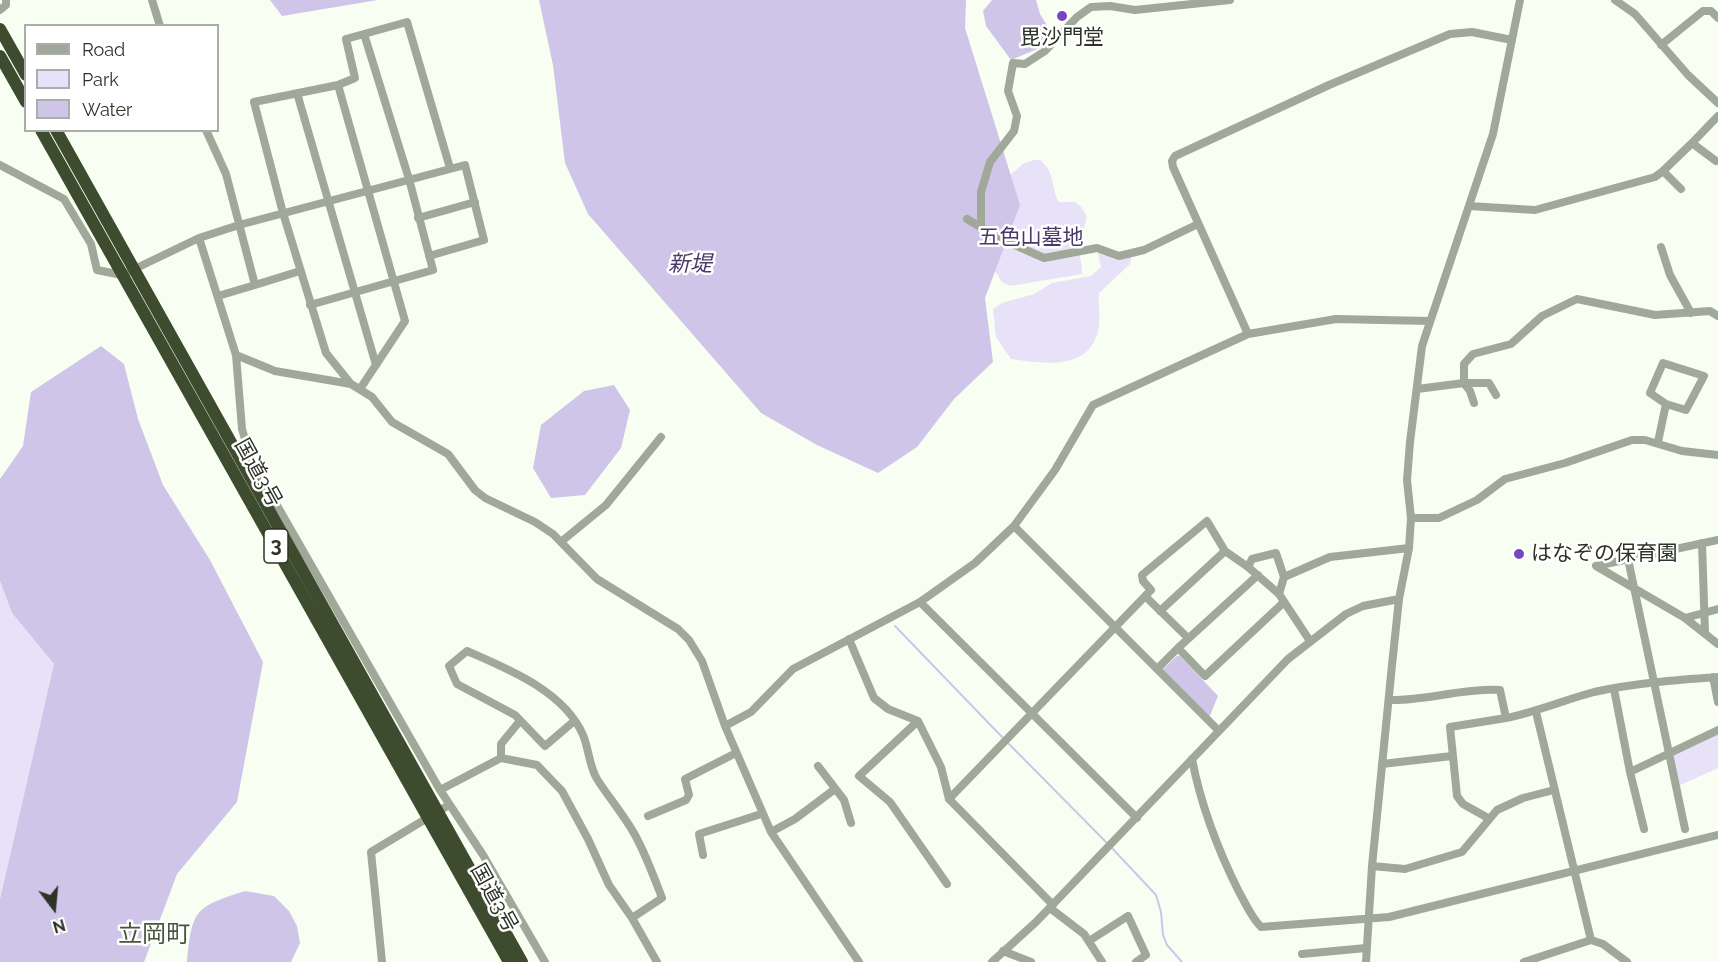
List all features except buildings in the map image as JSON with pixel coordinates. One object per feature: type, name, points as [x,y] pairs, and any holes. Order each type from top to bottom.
[{"type":"highway","points":[[0,29],[24,71]]},
{"type":"highway","points":[[0,56],[24,98]]},
{"type":"highway","name":"国道3号","points":[[42,132],[127,273],[433,817],[508,962]]},
{"type":"highway","name":"国道3号","points":[[57,132],[127,273]]},
{"type":"highway","name":"国道3号","points":[[433,817],[522,962]]},
{"type":"street","points":[[0,10],[6,5],[6,0]]},
{"type":"street","points":[[152,0],[159,24]]},
{"type":"street","points":[[981,227],[981,192],[990,162],[1014,131],[1017,117],[1008,91],[1013,63],[1025,64],[1045,51],[1077,17],[1091,7],[1110,6],[1135,10],[1230,0]]},
{"type":"street","points":[[1366,962],[1372,866],[1399,599],[1409,548],[1411,518],[1407,480],[1422,346],[1493,134],[1520,0]]},
{"type":"street","points":[[1615,0],[1635,14],[1661,45],[1718,103]]},
{"type":"street","points":[[1661,45],[1703,11],[1711,11],[1718,18]]},
{"type":"street","points":[[351,384],[326,353],[283,213],[254,102],[338,85],[355,78],[346,39],[407,22],[450,168]]},
{"type":"street","points":[[1248,334],[1173,167],[1172,161],[1175,156],[1329,85],[1450,34],[1472,32],[1512,40]]},
{"type":"street","points":[[310,304],[433,270],[409,179],[364,34]]},
{"type":"street","points":[[338,85],[369,190],[392,282],[405,321],[360,389]]},
{"type":"street","points":[[297,93],[353,293],[376,365]]},
{"type":"street","points":[[1468,206],[1535,210],[1655,177],[1718,116]]},
{"type":"street","points":[[207,132],[226,174],[255,285]]},
{"type":"street","points":[[1692,143],[1716,161]]},
{"type":"street","points":[[0,165],[64,199],[91,244],[97,270],[127,273],[199,238],[239,225],[465,165],[484,240],[429,256]]},
{"type":"street","points":[[1663,171],[1681,189]]},
{"type":"street","points":[[418,218],[475,202]]},
{"type":"street","points":[[967,219],[1032,254],[1044,258],[1097,248],[1119,256],[1144,250],[1198,224]]},
{"type":"street","points":[[199,238],[236,355],[242,429],[251,460],[440,790],[483,855],[545,962]]},
{"type":"street","points":[[1661,247],[1670,275],[1691,313]]},
{"type":"street","points":[[218,296],[300,272]]},
{"type":"street","points":[[1473,403],[1470,391],[1464,383],[1464,364],[1473,354],[1511,344],[1542,316],[1566,303],[1587,300],[1655,315],[1710,311],[1718,316]]},
{"type":"street","points":[[725,726],[751,712],[793,669],[920,602],[975,563],[1014,526],[1055,470],[1093,405],[1248,334],[1336,319],[1430,321]]},
{"type":"street","points":[[236,355],[275,371],[351,384],[360,389],[372,397],[392,423],[448,454],[475,490],[485,498],[535,522],[562,541],[597,579],[678,628],[689,640],[702,661],[725,726],[761,814],[859,962]]},
{"type":"street","points":[[1663,363],[1704,376],[1686,410],[1666,404],[1650,393],[1663,363]]},
{"type":"street","points":[[1417,389],[1464,383],[1489,383],[1496,395]]},
{"type":"street","points":[[1658,442],[1666,404]]},
{"type":"street","points":[[562,541],[606,505],[661,437]]},
{"type":"street","points":[[1411,518],[1439,518],[1477,500],[1505,479],[1565,463],[1632,440],[1658,442],[1682,451],[1718,455]]},
{"type":"street","points":[[949,799],[1151,590],[1143,581],[1142,575],[1206,521],[1225,551],[1258,575],[1281,598],[1310,641]]},
{"type":"street","points":[[1014,526],[1219,731]]},
{"type":"street","points":[[1718,540],[1596,566],[1685,618],[1718,644]]},
{"type":"street","points":[[1702,543],[1705,633]]},
{"type":"street","points":[[1284,577],[1330,557],[1409,548]]},
{"type":"street","points":[[1160,611],[1225,551]]},
{"type":"street","points":[[1178,648],[1205,676],[1281,598],[1284,577],[1276,553],[1252,559],[1248,567]]},
{"type":"street","points":[[1628,559],[1685,829]]},
{"type":"street","points":[[1157,669],[1258,575]]},
{"type":"street","points":[[1145,596],[1188,638]]},
{"type":"street","points":[[993,962],[1052,906],[1288,659],[1346,614],[1363,606],[1399,599]]},
{"type":"street","points":[[920,602],[1137,818]]},
{"type":"street","points":[[1685,618],[1718,609]]},
{"type":"street","points":[[849,639],[874,698],[888,709],[918,721],[941,767],[949,799],[1052,906],[1084,934],[1102,962]]},
{"type":"street","points":[[573,722],[545,746],[519,722],[515,715],[457,684],[449,666],[467,651],[530,682],[557,702],[583,734],[595,776],[635,834],[662,898],[632,918]]},
{"type":"street","points":[[1488,818],[1463,804],[1457,796],[1450,727],[1536,712],[1544,706],[1653,681],[1715,677],[1718,702]]},
{"type":"street","points":[[1614,689],[1644,829]]},
{"type":"street","points":[[1389,700],[1414,701],[1472,690],[1500,690],[1506,718]]},
{"type":"street","points":[[1536,712],[1572,871],[1591,940]]},
{"type":"street","points":[[918,721],[859,776],[891,802],[947,884]]},
{"type":"street","points":[[501,758],[501,744],[519,722]]},
{"type":"street","points":[[1630,772],[1718,730]]},
{"type":"street","points":[[648,816],[686,800],[689,795],[685,779],[736,753]]},
{"type":"street","points":[[1383,764],[1452,756]]},
{"type":"street","points":[[440,790],[501,758],[537,765],[562,791],[588,838],[609,885],[632,918],[657,962]]},
{"type":"street","points":[[1192,759],[1205,816],[1235,884],[1254,920],[1262,927],[1389,917],[1718,835]]},
{"type":"street","points":[[818,766],[844,800],[851,823]]},
{"type":"street","points":[[771,832],[795,819],[835,789]]},
{"type":"street","points":[[1372,866],[1405,869],[1462,852],[1488,818],[1513,802],[1554,790]]},
{"type":"street","points":[[382,962],[371,852],[411,826],[433,817],[449,805]]},
{"type":"street","points":[[703,855],[699,834],[761,814]]},
{"type":"street","points":[[1089,941],[1128,916],[1146,955],[1136,962]]},
{"type":"street","points":[[1524,962],[1591,940],[1603,945],[1626,962]]},
{"type":"street","points":[[1302,954],[1366,948]]},
{"type":"street","points":[[1003,951],[1031,962]]},
{"type":"green space","name":"五色山墓地","points":[[1040,160],[1051,175],[1059,202],[1075,202],[1085,212],[1086,221],[1079,244],[1082,274],[1010,286],[1002,282],[988,261],[1001,183],[1024,163]]},
{"type":"green space","points":[[1097,248],[1119,256],[1132,253],[1130,264],[1099,293],[1099,327],[1093,344],[1085,353],[1062,362],[1011,359],[996,337],[993,309],[1002,303],[1034,294],[1052,283],[1091,276],[1101,267]]},
{"type":"green space","points":[[0,581],[12,613],[54,664],[0,899]]},
{"type":"green space","points":[[1718,730],[1718,768],[1676,787],[1668,753]]},
{"type":"shaded area","points":[[270,0],[378,0],[282,16]]},
{"type":"shaded area","points":[[539,0],[966,0],[965,28],[1020,205],[985,298],[993,362],[954,399],[917,447],[878,473],[817,445],[761,413],[588,214],[565,163],[553,65]]},
{"type":"shaded area","points":[[101,346],[124,364],[138,419],[163,485],[210,560],[263,662],[237,802],[177,874],[144,962],[0,962],[0,899],[54,664],[12,613],[0,581],[0,479],[23,446],[31,392]]},
{"type":"shaded area","points":[[614,385],[630,410],[621,448],[585,495],[551,498],[533,468],[541,425],[584,391]]},
{"type":"shaded area","points":[[245,891],[274,896],[289,911],[297,926],[300,943],[291,962],[187,962],[191,931],[199,913],[216,901]]},
{"type":"water","points":[[992,0],[1036,0],[1040,14],[1054,37],[1042,47],[1011,60],[986,26],[983,11]]},
{"type":"water","name":"新堤","points":[[642,188],[656,192],[672,218],[685,231],[728,256],[731,275],[723,286],[704,296],[663,283],[632,199]]},
{"type":"water","points":[[1177,656],[1180,656],[1218,696],[1209,718],[1162,670]]},
{"type":"waterway","points":[[895,626],[1003,738]]},
{"type":"waterway","points":[[1007,742],[1107,843]]},
{"type":"waterway","points":[[1111,847],[1156,895],[1161,912],[1163,935],[1167,945],[1182,962]]},
{"type":"place","name":"毘沙門堂","points":[[1062,16]]},
{"type":"place","name":"はなぞの保育園","points":[[1519,554]]},
{"type":"district","name":"立岡町","points":[[154,935]]}]
